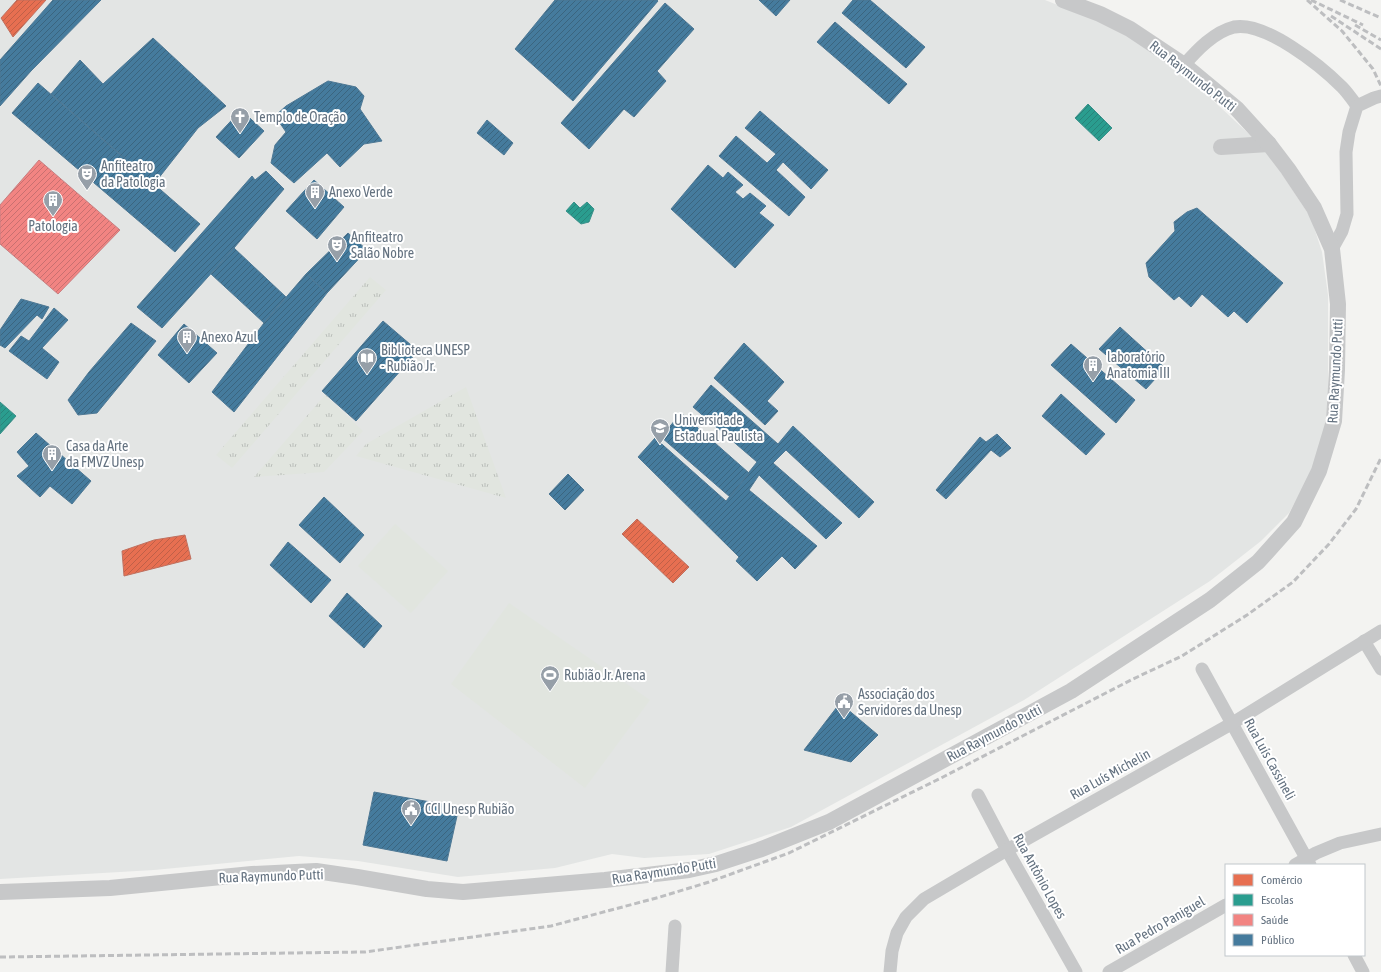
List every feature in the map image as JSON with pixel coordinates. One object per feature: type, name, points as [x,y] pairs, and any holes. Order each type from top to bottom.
[{"type":"street","name":"Rua Raymundo Putti","points":[[0,892],[110,888],[252,874],[316,871],[427,889],[463,892],[597,881],[689,870],[716,864],[759,850],[829,822],[1078,686],[1210,600],[1258,562],[1294,522],[1319,471],[1334,421],[1337,370],[1338,304],[1332,249],[1314,208],[1288,169],[1269,144],[1237,109],[1184,65],[1130,29],[1100,14],[1063,0]]},
{"type":"street","points":[[1184,65],[1216,34],[1235,27],[1252,28],[1274,36],[1309,58],[1343,88],[1357,106]]},
{"type":"street","points":[[1332,249],[1342,231],[1347,214],[1346,152],[1349,132],[1357,106],[1381,96]]},
{"type":"street","points":[[1222,147],[1269,144]]},
{"type":"street","name":"Rua Luís Michelin","points":[[890,972],[892,951],[897,933],[906,917],[924,899],[1007,850],[1232,724],[1381,631]]},
{"type":"street","points":[[1364,642],[1381,642]]},
{"type":"street","points":[[1364,642],[1381,669]]},
{"type":"street","name":"Rua Luís Cassineli","points":[[1202,669],[1304,863]]},
{"type":"street","name":"Rua Antônio Lopes","points":[[978,795],[1007,850],[1076,972]]},
{"type":"street","points":[[1304,863],[1340,843],[1381,834]]},
{"type":"street","name":"Rua Pedro Paniguel","points":[[1109,972],[1225,906]]},
{"type":"street","points":[[672,972],[675,926]]},
{"type":"street","points":[[1355,956],[1363,972]]},
{"type":"shaded area","name":"Universidade Estadual Paulista","points":[[0,0],[1045,0],[1108,25],[1155,52],[1202,90],[1267,151],[1311,218],[1322,252],[1328,295],[1328,421],[1313,469],[1289,513],[1261,541],[1210,581],[1024,700],[791,827],[709,854],[644,858],[612,854],[555,868],[458,877],[358,861],[299,856],[154,870],[0,879]]},
{"type":"green space","points":[[370,277],[386,290],[232,468],[216,455]]},
{"type":"green space","points":[[466,387],[506,498],[356,456],[366,444]]},
{"type":"green space","points":[[325,395],[363,431],[324,472],[254,477]]},
{"type":"green space","points":[[395,524],[448,571],[411,613],[358,566]]},
{"type":"green space","name":"Rubião Jr. Arena","points":[[509,603],[650,700],[585,788],[451,684]]},
{"type":"building: Comércio","points":[[17,0],[46,0],[13,37],[1,18]]},
{"type":"building: Comércio","points":[[637,519],[689,567],[673,583],[622,534]]},
{"type":"building: Comércio","points":[[185,535],[191,559],[124,576],[122,551],[154,540]]},
{"type":"building: Escolas","points":[[1088,104],[1112,128],[1099,141],[1075,118]]},
{"type":"building: Escolas","points":[[574,202],[580,208],[587,202],[594,209],[589,222],[581,224],[566,211]]},
{"type":"building: Escolas","points":[[0,402],[16,416],[0,434]]},
{"type":"building: Saúde","name":"Patologia","points":[[39,160],[120,230],[58,294],[0,244],[0,205]]},
{"type":"building: Público","points":[[53,0],[101,0],[31,71],[0,106],[0,60]]},
{"type":"building: Público","points":[[555,0],[658,1],[573,101],[515,49]]},
{"type":"building: Público","points":[[759,0],[790,0],[776,16]]},
{"type":"building: Público","points":[[853,0],[870,0],[925,47],[906,68],[842,13]]},
{"type":"building: Público","points":[[665,3],[694,29],[657,71],[666,81],[634,117],[624,109],[589,149],[561,123]]},
{"type":"building: Público","points":[[835,22],[907,84],[889,104],[817,42]]},
{"type":"building: Público","points":[[153,38],[226,106],[198,128],[154,184],[51,94],[80,60],[103,84]]},
{"type":"building: Público","points":[[328,81],[356,87],[364,96],[360,109],[382,141],[364,144],[340,167],[327,153],[294,183],[271,163],[275,145],[286,132],[275,116],[286,106]]},
{"type":"building: Público","points":[[38,83],[200,224],[175,252],[12,113]]},
{"type":"building: Público","name":"Templo de Oração","points":[[241,110],[264,131],[239,158],[216,137]]},
{"type":"building: Público","points":[[760,111],[828,170],[811,189],[783,162],[776,170],[805,197],[789,216],[719,156],[736,136],[767,163],[776,154],[745,128]]},
{"type":"building: Público","points":[[487,120],[513,143],[504,155],[477,133]]},
{"type":"building: Público","points":[[708,165],[723,178],[728,172],[743,185],[735,192],[743,199],[750,193],[766,206],[759,213],[774,225],[735,268],[671,209]]},
{"type":"building: Público","points":[[266,171],[284,189],[234,248],[162,328],[137,307],[252,176],[255,180]]},
{"type":"building: Público","name":"Anexo Verde","points":[[314,180],[344,207],[317,239],[286,211]]},
{"type":"building: Público","points":[[1197,208],[1283,283],[1247,323],[1234,311],[1228,317],[1202,294],[1191,307],[1179,296],[1174,300],[1149,277],[1146,263],[1175,231],[1174,222],[1187,212]]},
{"type":"building: Público","name":"Anfiteatro Salão Nobre","points":[[348,233],[367,250],[327,293],[306,274]]},
{"type":"building: Público","points":[[234,248],[286,297],[264,323],[211,274]]},
{"type":"building: Público","points":[[306,274],[327,293],[234,412],[212,392],[264,323]]},
{"type":"building: Público","points":[[21,299],[49,307],[42,319],[37,315],[5,348],[0,345],[0,330]]},
{"type":"building: Público","points":[[54,308],[68,320],[42,348],[59,362],[47,379],[9,351],[21,336],[29,341]]},
{"type":"building: Público","points":[[383,321],[418,351],[356,421],[322,391]]},
{"type":"building: Público","points":[[131,323],[156,341],[97,413],[78,415],[68,400],[89,372]]},
{"type":"building: Público","name":"Anexo Azul","points":[[184,324],[217,353],[189,383],[158,355]]},
{"type":"building: Público","name":"laboratório Anatomia III","points":[[1120,327],[1165,368],[1146,389],[1099,349]]},
{"type":"building: Público","points":[[744,343],[784,382],[767,401],[778,411],[765,425],[714,378]]},
{"type":"building: Público","name":"laboratório Anatomia III","points":[[1071,344],[1135,400],[1116,423],[1051,365]]},
{"type":"building: Público","points":[[711,385],[778,444],[793,426],[874,502],[859,518],[786,450],[773,463],[842,523],[826,539],[759,475],[749,490],[817,546],[795,569],[782,556],[757,581],[736,561],[739,557],[638,457],[655,438],[726,501],[757,462],[693,407]]},
{"type":"building: Público","name":"laboratório Anatomia III","points":[[1061,394],[1105,434],[1086,455],[1042,416]]},
{"type":"building: Público","points":[[681,413],[749,473],[730,497],[661,437]]},
{"type":"building: Público","name":"Casa da Arte da FMVZ Unesp","points":[[36,433],[91,481],[72,504],[50,486],[40,497],[17,476],[29,466],[17,452]]},
{"type":"building: Público","points":[[997,434],[1011,448],[1000,457],[991,450],[946,499],[936,490],[980,437],[986,442]]},
{"type":"building: Público","points":[[568,474],[584,490],[565,510],[549,494]]},
{"type":"building: Público","points":[[324,497],[364,535],[340,563],[299,525]]},
{"type":"building: Público","points":[[288,542],[331,580],[311,603],[270,565]]},
{"type":"building: Público","points":[[347,593],[382,626],[364,648],[329,616]]},
{"type":"building: Público","name":"Associação dos Servidores da Unesp","points":[[840,703],[878,735],[851,762],[804,750]]},
{"type":"building: Público","name":"CCI Unesp Rubião","points":[[374,792],[459,807],[447,861],[363,845]]},
{"type":"railway","points":[[1307,0],[1342,31],[1373,69],[1381,86]]},
{"type":"railway","points":[[1311,0],[1363,25]]},
{"type":"railway","points":[[1340,0],[1381,18]]},
{"type":"railway","points":[[1331,16],[1381,49]]},
{"type":"railway","points":[[1355,25],[1381,40]]},
{"type":"railway","points":[[0,957],[365,952],[551,926],[660,897],[709,882],[789,853],[943,777],[1133,679],[1182,656],[1247,615],[1293,582],[1329,544],[1356,509],[1381,458]]},
{"type":"place","name":"Templo de Oração","points":[[240,134]]},
{"type":"place","name":"Anfiteatro da Patologia","points":[[87,191]]},
{"type":"place","name":"Anexo Verde","points":[[315,209]]},
{"type":"place","name":"Patologia","points":[[53,217]]},
{"type":"place","name":"Anfiteatro Salão Nobre","points":[[337,262]]},
{"type":"place","name":"Anexo Azul","points":[[187,354]]},
{"type":"place","name":"Biblioteca UNESP - Rubião Jr.","points":[[367,375]]},
{"type":"place","name":"laboratório Anatomia III","points":[[1093,382]]},
{"type":"place","name":"Universidade Estadual Paulista","points":[[660,445]]},
{"type":"place","name":"Casa da Arte da FMVZ Unesp","points":[[52,471]]},
{"type":"place","name":"Rubião Jr. Arena","points":[[550,692]]},
{"type":"place","name":"Associação dos Servidores da Unesp","points":[[844,719]]},
{"type":"place","name":"CCI Unesp Rubião","points":[[411,826]]}]
